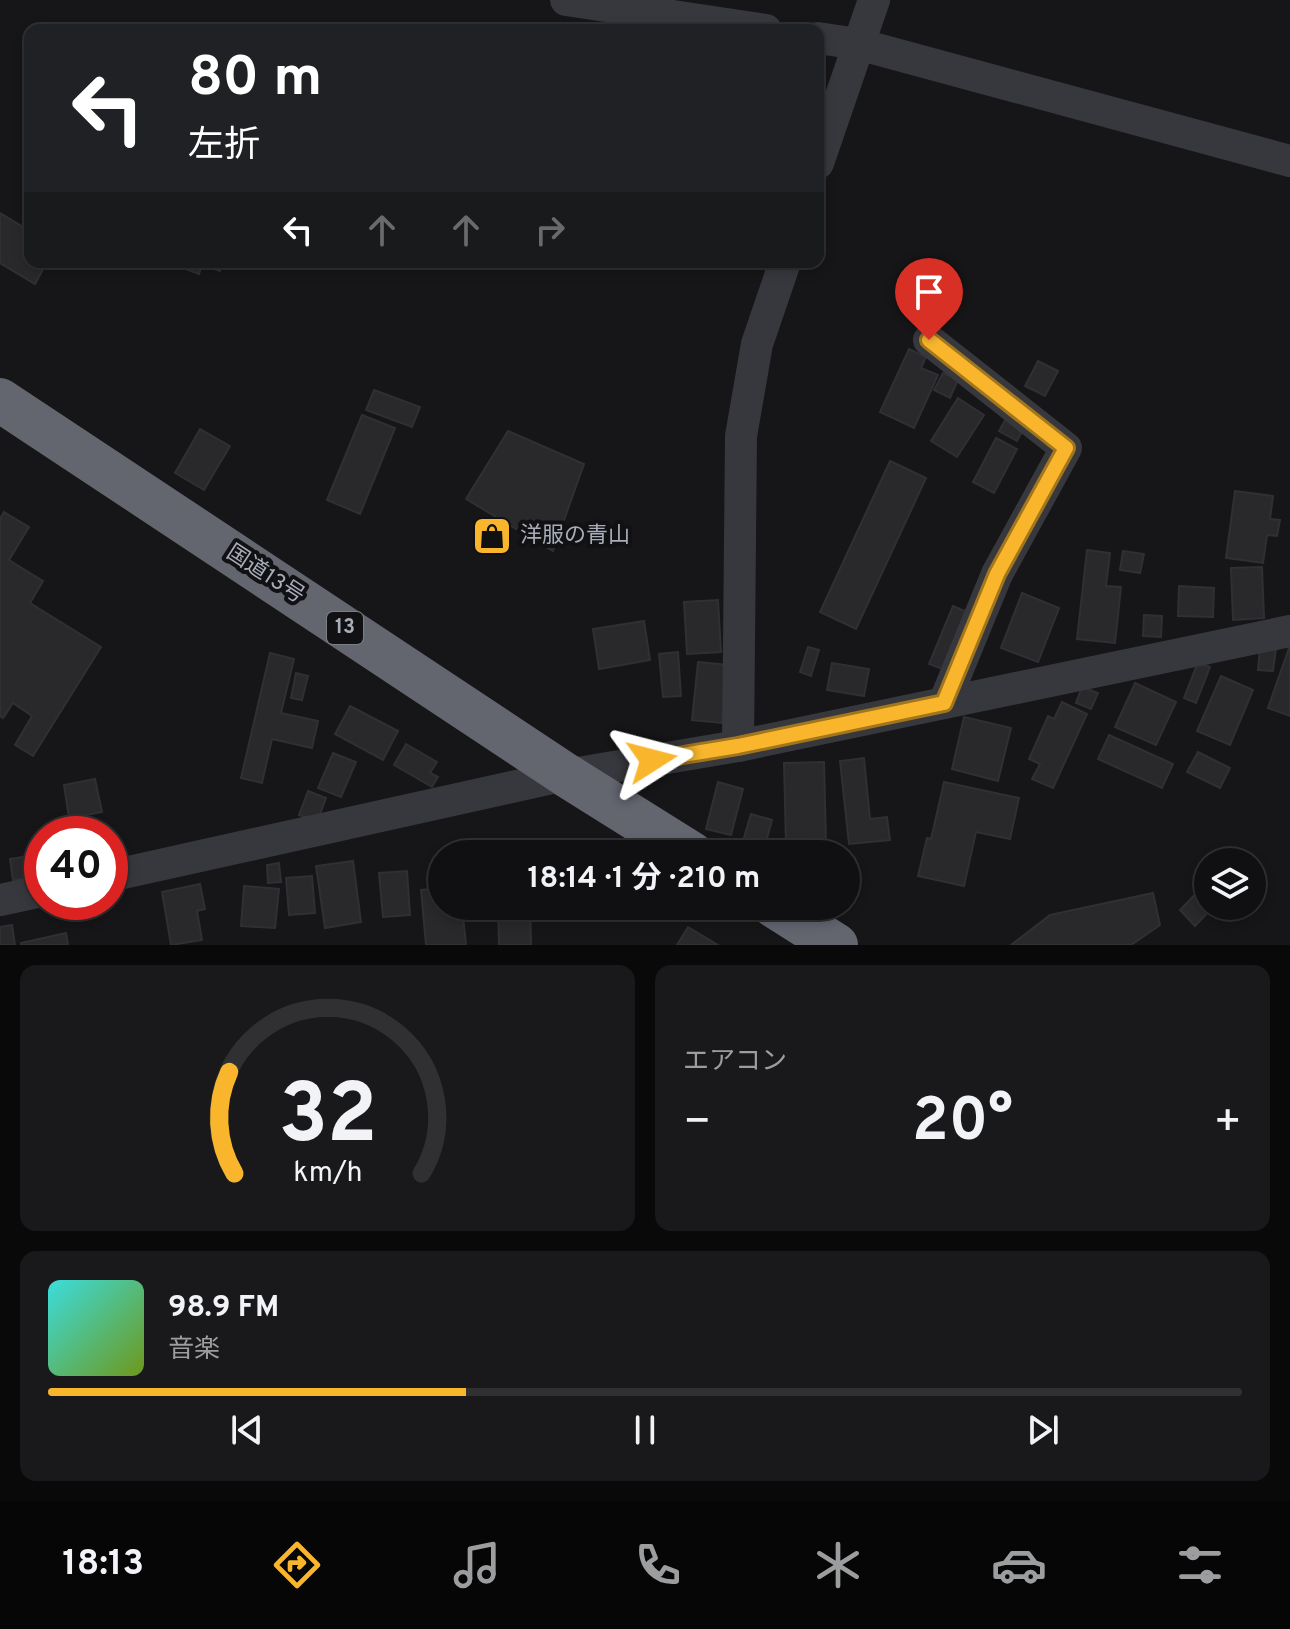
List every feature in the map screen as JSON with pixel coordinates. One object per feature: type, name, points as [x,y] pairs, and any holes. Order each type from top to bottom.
[{"type":"highway","name":"国道13号","points":[[0,400],[566,775],[670,840]]},
{"type":"highway","points":[[796,920],[836,945]]},
{"type":"street","points":[[566,0],[726,24]]},
{"type":"street","points":[[824,145],[874,0]]},
{"type":"street","points":[[824,39],[858,44],[1290,161]]},
{"type":"street","points":[[738,746],[741,436],[757,344],[783,268]]},
{"type":"street","points":[[929,340],[1066,448],[997,574],[944,703]]},
{"type":"street","points":[[128,872],[566,775],[738,746],[1290,631]]},
{"type":"street","points":[[0,900],[24,895]]},
{"type":"building","points":[[0,213],[24,227],[24,268],[44,268],[35,284],[0,263]]},
{"type":"building","points":[[182,268],[201,268],[199,274]]},
{"type":"building","points":[[909,349],[926,357],[921,368],[938,375],[914,428],[880,412]]},
{"type":"building","points":[[1038,361],[1058,371],[1045,396],[1025,386]]},
{"type":"building","points":[[943,373],[958,380],[950,398],[934,390]]},
{"type":"building","points":[[374,390],[420,407],[412,427],[366,410]]},
{"type":"building","points":[[958,398],[984,415],[957,457],[931,441]]},
{"type":"building","points":[[362,415],[395,428],[360,514],[327,500]]},
{"type":"building","points":[[1008,415],[1026,424],[1017,441],[999,431]]},
{"type":"building","points":[[200,429],[230,446],[204,490],[175,473]]},
{"type":"building","points":[[508,431],[584,464],[553,551],[466,499]]},
{"type":"building","points":[[996,438],[1017,449],[994,493],[973,482]]},
{"type":"building","points":[[890,461],[926,478],[856,629],[820,612]]},
{"type":"building","points":[[1235,491],[1273,496],[1270,519],[1280,520],[1277,536],[1267,535],[1263,563],[1226,558]]},
{"type":"building","points":[[4,512],[29,527],[9,560],[43,581],[30,603],[101,647],[33,756],[15,745],[32,716],[13,703],[3,718],[0,716],[0,519]]},
{"type":"building","points":[[1087,550],[1110,553],[1106,586],[1121,587],[1115,643],[1077,639]]},
{"type":"building","points":[[1123,551],[1144,554],[1140,573],[1120,570]]},
{"type":"building","points":[[1262,567],[1264,618],[1233,620],[1231,568]]},
{"type":"building","points":[[1179,586],[1214,588],[1213,617],[1178,616]]},
{"type":"building","points":[[1022,593],[1059,608],[1038,662],[1001,648]]},
{"type":"building","points":[[718,600],[721,652],[687,654],[684,602]]},
{"type":"building","points":[[953,606],[974,615],[950,672],[929,664]]},
{"type":"building","points":[[1144,615],[1162,616],[1161,637],[1143,636]]},
{"type":"building","points":[[644,621],[650,660],[599,669],[593,629]]},
{"type":"building","points":[[1290,645],[1290,716],[1268,708]]},
{"type":"building","points":[[808,647],[819,650],[811,676],[800,672]]},
{"type":"building","points":[[1260,647],[1276,648],[1273,671],[1258,670]]},
{"type":"building","points":[[678,652],[681,696],[663,697],[659,654]]},
{"type":"building","points":[[270,653],[294,659],[281,713],[318,721],[312,748],[272,739],[262,783],[241,778]]},
{"type":"building","points":[[698,662],[728,665],[722,723],[692,720]]},
{"type":"building","points":[[1198,662],[1210,667],[1196,703],[1184,698]]},
{"type":"building","points":[[832,663],[869,669],[864,696],[827,690]]},
{"type":"building","points":[[296,673],[308,676],[302,700],[291,698]]},
{"type":"building","points":[[1221,676],[1253,690],[1230,745],[1197,731]]},
{"type":"building","points":[[1135,683],[1176,702],[1156,745],[1115,727]]},
{"type":"building","points":[[1082,687],[1098,693],[1091,709],[1076,703]]},
{"type":"building","points":[[1062,702],[1087,714],[1053,788],[1032,779],[1040,764],[1029,759],[1048,716],[1054,719]]},
{"type":"building","points":[[350,706],[398,731],[383,760],[335,734]]},
{"type":"building","points":[[964,717],[1011,728],[998,781],[952,769]]},
{"type":"building","points":[[1109,735],[1173,764],[1162,788],[1098,759]]},
{"type":"building","points":[[406,744],[437,762],[430,773],[438,777],[432,787],[394,765]]},
{"type":"building","points":[[1198,752],[1230,768],[1220,788],[1187,772]]},
{"type":"building","points":[[333,753],[356,762],[341,797],[318,788]]},
{"type":"building","points":[[864,758],[870,819],[887,817],[890,840],[860,843],[860,840],[849,840],[840,761]]},
{"type":"building","points":[[824,762],[826,840],[786,840],[784,763]]},
{"type":"building","points":[[95,779],[102,812],[69,816],[64,785]]},
{"type":"building","points":[[718,782],[743,789],[731,835],[706,829]]},
{"type":"building","points":[[944,782],[1019,798],[1010,839],[976,832],[964,886],[918,876],[927,838],[931,839]]},
{"type":"building","points":[[308,791],[326,798],[317,822],[299,815]]},
{"type":"building","points":[[751,814],[772,820],[767,840],[743,840]]},
{"type":"building","points":[[24,857],[24,878],[13,880],[10,859]]},
{"type":"building","points":[[353,861],[361,922],[325,928],[316,866]]},
{"type":"building","points":[[279,863],[281,882],[268,883],[267,865]]},
{"type":"building","points":[[407,871],[410,915],[383,917],[379,873]]},
{"type":"building","points":[[312,876],[315,913],[289,915],[286,878]]},
{"type":"building","points":[[200,884],[205,909],[197,911],[202,940],[171,945],[162,892]]},
{"type":"building","points":[[244,886],[279,889],[275,928],[241,926]]},
{"type":"building","points":[[428,889],[428,920],[463,920],[466,945],[426,945],[421,890]]},
{"type":"building","points":[[1153,893],[1160,925],[1131,945],[1011,945],[1050,915]]},
{"type":"building","points":[[1194,896],[1194,920],[1201,920],[1195,926],[1180,910]]},
{"type":"building","points":[[498,920],[530,920],[531,945],[499,945]]},
{"type":"building","points":[[12,925],[15,945],[0,945],[0,927]]},
{"type":"building","points":[[688,927],[718,945],[677,945]]},
{"type":"building","points":[[66,933],[68,945],[21,945],[21,943]]},
{"type":"place","name":"洋服の青山","points":[[492,536]]},
{"type":"route","points":[[652,760],[738,746],[944,703],[997,574],[1066,448],[929,340]]}]
